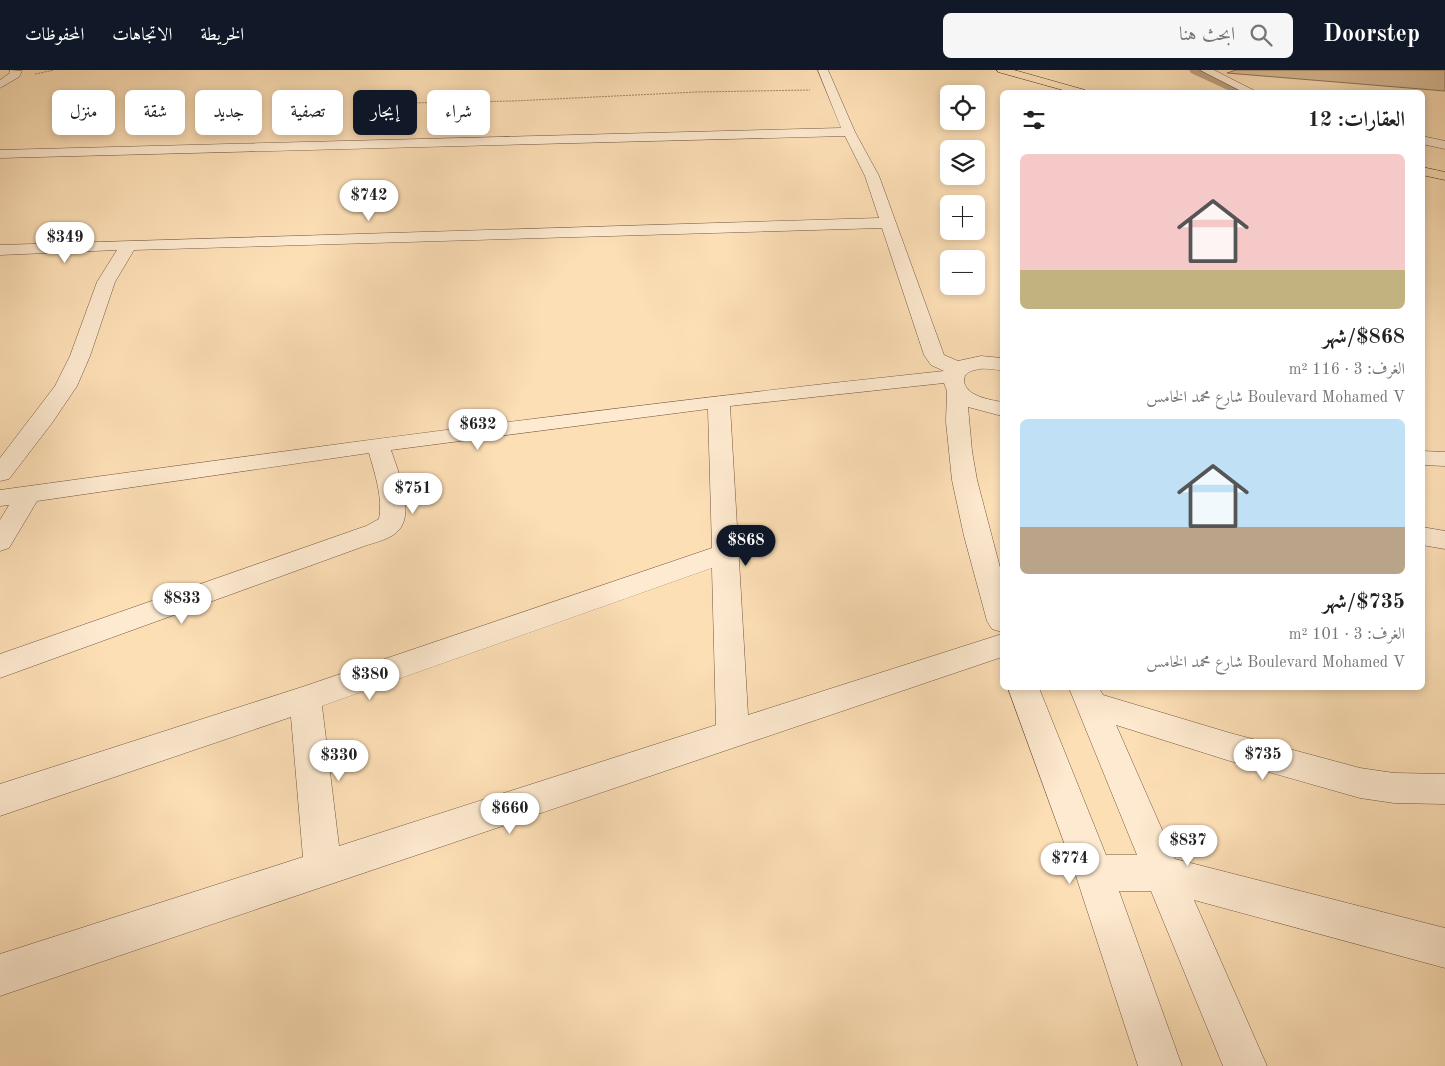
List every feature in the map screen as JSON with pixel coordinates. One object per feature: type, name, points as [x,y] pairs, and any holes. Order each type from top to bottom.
[{"type":"highway","points":[[1002,70],[1074,90]]},
{"type":"highway","points":[[990,72],[1051,90]]},
{"type":"highway","points":[[1425,172],[1445,176]]},
{"type":"highway","points":[[1425,181],[1445,185]]},
{"type":"highway","points":[[1425,186],[1445,189]]},
{"type":"street","points":[[2,83],[15,75],[17,71],[15,70]]},
{"type":"street","points":[[823,70],[848,132],[872,176],[934,355],[938,362],[956,379],[965,398],[977,404],[1000,409]]},
{"type":"street","points":[[1205,70],[1247,90]]},
{"type":"street","points":[[0,154],[848,132]]},
{"type":"street","points":[[1425,141],[1445,146]]},
{"type":"street","points":[[0,250],[888,223]]},
{"type":"street","points":[[0,474],[44,418],[66,386],[80,356],[106,282],[129,245]]},
{"type":"street","points":[[0,498],[27,496],[378,445],[720,400],[956,379],[975,364],[1000,362]]},
{"type":"street","points":[[956,379],[956,425],[968,506],[1000,614]]},
{"type":"street","points":[[720,400],[724,554],[733,735]]},
{"type":"street","points":[[0,666],[350,542],[388,526],[392,520],[393,501],[378,445]]},
{"type":"street","points":[[1425,458],[1445,459]]},
{"type":"street","points":[[0,542],[27,496]]},
{"type":"street","points":[[1425,537],[1445,540]]},
{"type":"street","points":[[0,800],[305,699],[724,554]]},
{"type":"street","points":[[0,975],[1000,646]]},
{"type":"street","points":[[1025,690],[1094,872],[1160,1066]]},
{"type":"street","points":[[1088,696],[1230,746],[1360,783],[1394,788],[1445,790]]},
{"type":"street","points":[[1088,696],[1245,1066]]},
{"type":"street","points":[[305,699],[323,870]]},
{"type":"street","points":[[1094,872],[1162,873],[1445,948]]},
{"type":"path","points":[[341,146],[362,122],[386,109],[408,103],[831,90]]},
{"type":"shaded area","points":[[1236,70],[1445,70],[1445,91],[1227,73]]},
{"type":"waterway","points":[[1195,70],[1238,90]]}]
